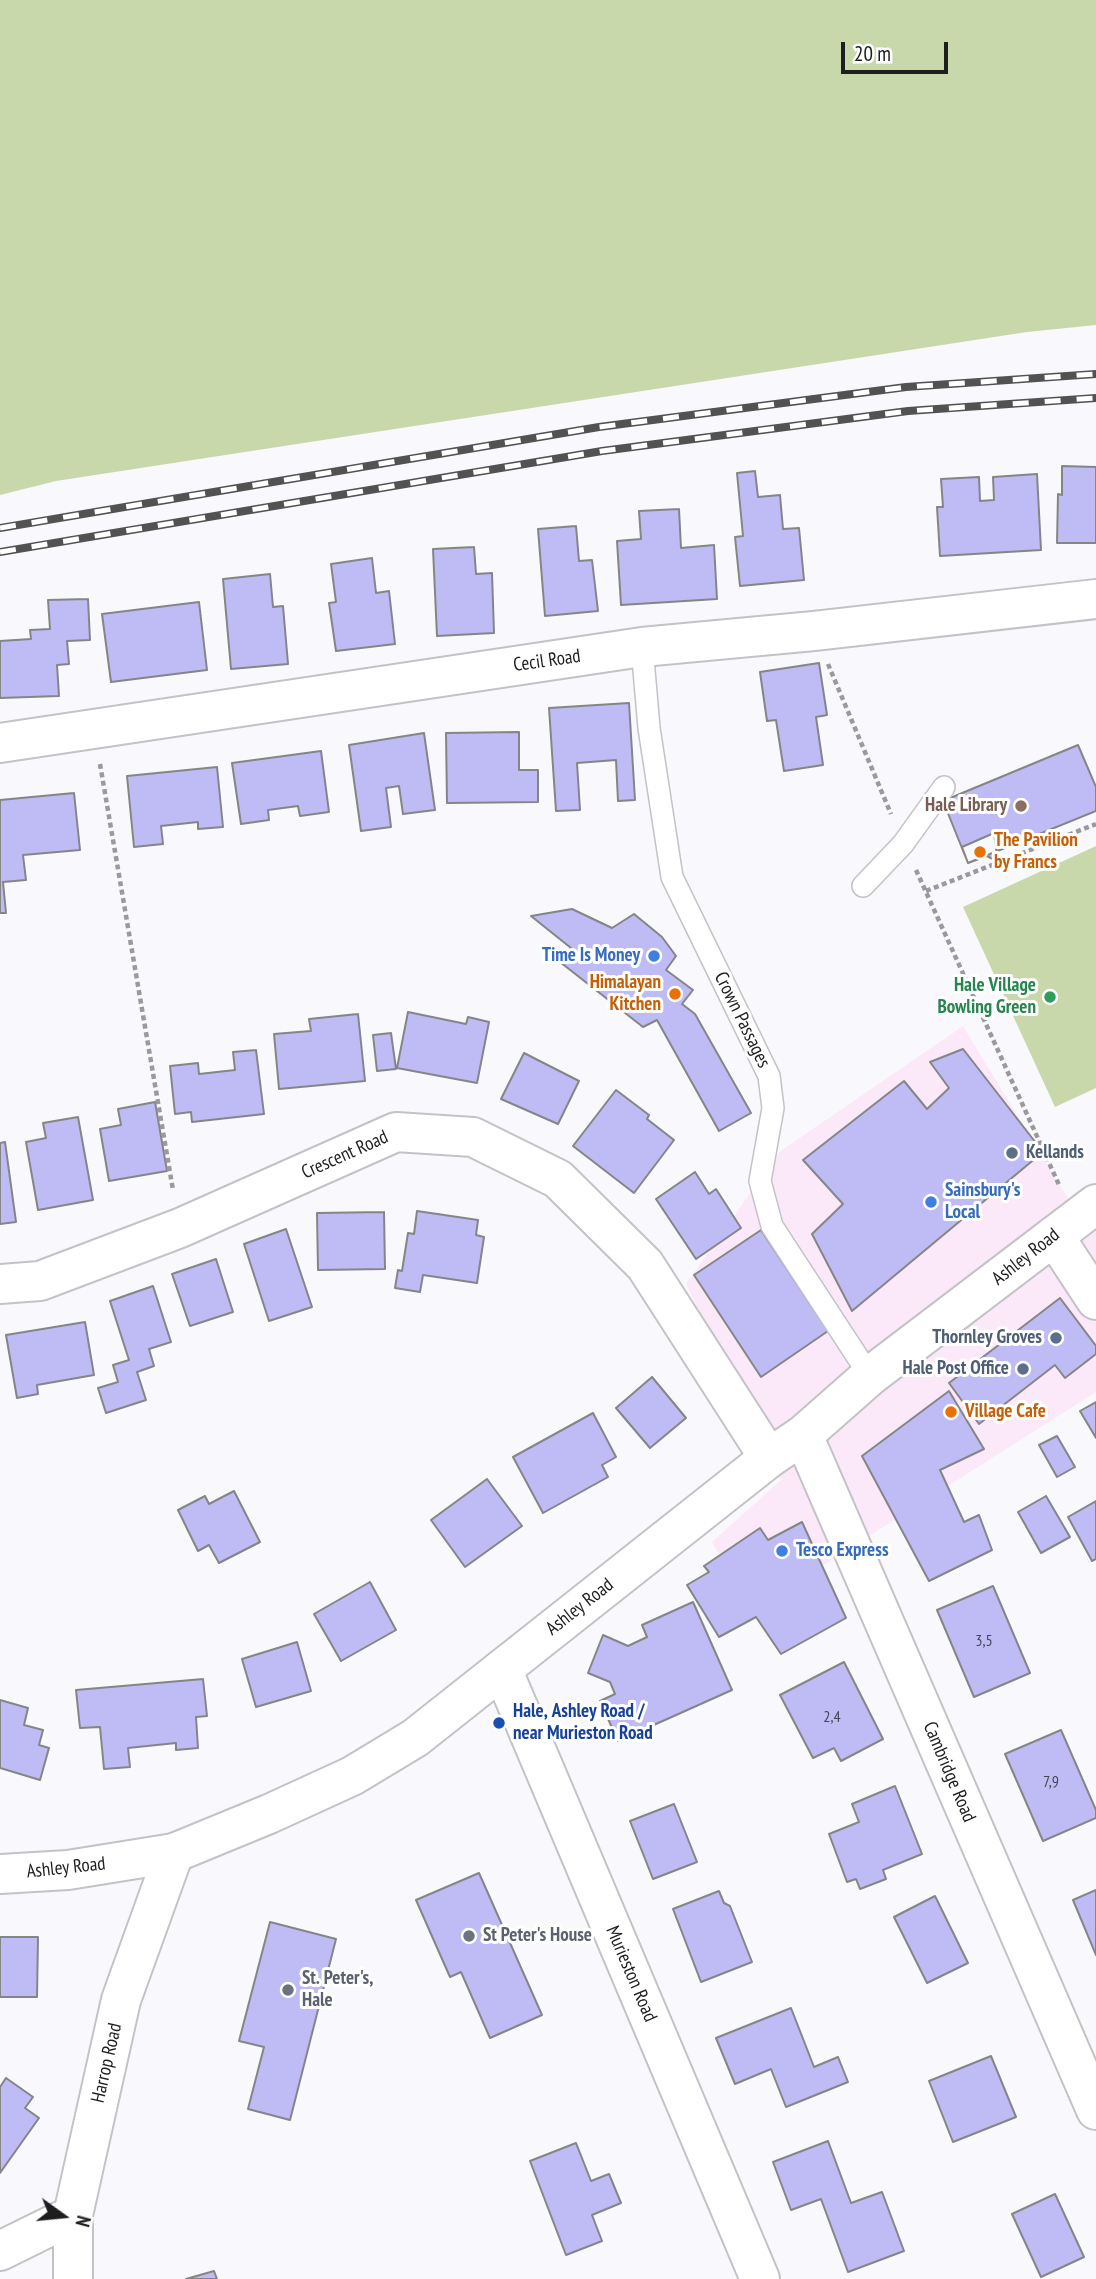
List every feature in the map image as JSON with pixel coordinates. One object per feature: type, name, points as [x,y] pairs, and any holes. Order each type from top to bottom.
[{"type":"street","name":"Cecil Road","points":[[0,743],[642,647],[814,631],[1096,599]]},
{"type":"street","name":"Crescent Road","points":[[0,1284],[40,1281],[180,1228],[396,1132],[472,1137],[558,1179],[645,1265],[769,1458]]},
{"type":"street","points":[[1075,1220],[1096,1300]]},
{"type":"street","name":"Ashley Road","points":[[0,1874],[68,1870],[174,1853],[352,1776],[415,1738],[769,1458],[803,1435],[870,1376],[1075,1220]]},
{"type":"street","name":"Cambridge Road","points":[[803,1435],[1096,2110]]},
{"type":"street","name":"Murieston Road","points":[[502,1668],[760,2279]]},
{"type":"street","name":"Harrop Road","points":[[73,2279],[72,2215],[121,2000],[174,1853]]},
{"type":"street","points":[[0,2251],[72,2215]]},
{"type":"lane","name":"Crown Passages","points":[[642,647],[649,728],[672,877],[769,1076],[773,1108],[760,1181],[772,1226],[870,1376]]},
{"type":"lane","points":[[863,886],[904,844],[944,787]]},
{"type":"path","points":[[814,631],[904,844],[1075,1220]]},
{"type":"path","points":[[94,728],[180,1228]]},
{"type":"path","points":[[926,891],[1096,824]]},
{"type":"shaded area","points":[[963,1026],[1087,1230],[1096,1225],[1096,1392],[751,1611],[712,1542],[781,1480],[686,1284],[779,1152]]},
{"type":"green space","points":[[0,0],[1096,0],[1096,325],[1027,332],[56,481],[0,495]]},
{"type":"green space","name":"Hale Village Bowling Green","points":[[1096,846],[1096,1088],[1055,1107],[963,907]]},
{"type":"building","points":[[1062,466],[1096,467],[1096,543],[1057,543],[1058,494],[1062,495]]},
{"type":"building","points":[[755,471],[758,497],[780,495],[783,529],[799,528],[804,580],[740,586],[735,537],[743,536],[737,473]]},
{"type":"building","points":[[1037,474],[1041,550],[940,556],[937,507],[943,507],[941,479],[979,477],[980,501],[994,500],[993,477]]},
{"type":"building","points":[[679,509],[681,548],[714,545],[717,599],[621,605],[617,541],[641,539],[639,511]]},
{"type":"building","points":[[576,526],[579,561],[592,560],[598,611],[545,616],[538,529]]},
{"type":"building","points":[[474,547],[476,574],[492,573],[494,633],[437,636],[433,549]]},
{"type":"building","points":[[372,558],[376,593],[389,591],[395,644],[336,651],[329,603],[336,602],[331,564]]},
{"type":"building","points":[[270,574],[273,607],[283,606],[288,664],[231,669],[223,579]]},
{"type":"building","points":[[88,599],[90,640],[67,641],[69,664],[57,665],[59,696],[0,698],[0,641],[31,639],[30,630],[50,629],[48,600]]},
{"type":"building","points":[[199,602],[207,670],[111,682],[102,614]]},
{"type":"building","points":[[819,663],[827,715],[816,717],[823,765],[784,771],[776,720],[767,721],[760,672]]},
{"type":"building","points":[[629,703],[635,800],[618,801],[616,760],[577,763],[580,810],[556,811],[549,708]]},
{"type":"building","points":[[519,732],[519,770],[538,770],[538,802],[447,803],[446,733]]},
{"type":"building","points":[[424,733],[435,810],[403,814],[399,786],[386,788],[391,827],[361,831],[349,745]]},
{"type":"building","name":"Hale Library","points":[[1078,745],[1096,787],[1096,811],[968,863],[943,801]]},
{"type":"building","points":[[321,751],[329,812],[300,816],[298,806],[268,810],[269,820],[241,824],[232,763]]},
{"type":"building","points":[[217,767],[223,827],[198,829],[198,822],[161,826],[163,844],[134,847],[127,776]]},
{"type":"building","points":[[74,793],[80,850],[23,855],[26,880],[3,882],[6,913],[0,913],[0,800]]},
{"type":"building","name":"The Pavilion by Francs","points":[[994,833],[998,862],[987,856],[968,863],[962,847]]},
{"type":"building","points":[[572,909],[612,928],[634,914],[662,937],[676,956],[666,970],[693,990],[682,1004],[695,1014],[751,1113],[719,1131],[657,1020],[643,1027],[560,962],[571,948],[531,916]]},
{"type":"building","points":[[408,1012],[466,1024],[468,1017],[489,1022],[477,1083],[397,1068]]},
{"type":"building","points":[[358,1014],[365,1081],[279,1089],[274,1034],[311,1031],[309,1019]]},
{"type":"building","points":[[391,1033],[396,1069],[377,1071],[373,1035]]},
{"type":"building","points":[[963,1049],[1043,1152],[852,1311],[812,1234],[843,1204],[803,1160],[904,1081],[927,1109],[949,1088],[930,1062]]},
{"type":"building","points":[[256,1050],[264,1114],[192,1122],[191,1112],[175,1114],[170,1066],[198,1063],[199,1074],[235,1070],[233,1052]]},
{"type":"building","points":[[524,1053],[579,1081],[558,1124],[501,1099]]},
{"type":"building","points":[[616,1090],[649,1115],[647,1119],[674,1140],[634,1193],[573,1146]]},
{"type":"building","points":[[155,1102],[167,1171],[109,1181],[100,1129],[121,1125],[118,1109]]},
{"type":"building","points":[[78,1117],[93,1200],[38,1210],[26,1142],[46,1138],[43,1123]]},
{"type":"building","points":[[5,1142],[16,1222],[0,1224],[0,1143]]},
{"type":"building","points":[[695,1172],[709,1194],[716,1189],[741,1228],[696,1259],[656,1199]]},
{"type":"building","points":[[417,1211],[478,1220],[476,1235],[484,1237],[477,1283],[423,1275],[420,1292],[395,1288],[398,1270],[402,1271],[408,1233],[414,1234]]},
{"type":"building","points":[[384,1212],[385,1269],[318,1270],[317,1213]]},
{"type":"building","points":[[286,1229],[312,1307],[269,1321],[244,1244]]},
{"type":"building","points":[[761,1230],[828,1331],[761,1377],[694,1275]]},
{"type":"building","points":[[216,1259],[233,1312],[190,1326],[172,1274]]},
{"type":"building","points":[[153,1286],[171,1342],[149,1349],[154,1366],[137,1372],[146,1400],[106,1413],[98,1388],[118,1382],[113,1365],[129,1360],[110,1301]]},
{"type":"building","points":[[1060,1298],[1096,1346],[1096,1354],[1065,1378],[1055,1365],[979,1424],[949,1383]]},
{"type":"building","points":[[85,1322],[94,1375],[37,1385],[38,1394],[17,1398],[6,1335]]},
{"type":"building","points":[[652,1377],[686,1418],[650,1448],[616,1408]]},
{"type":"building","points":[[949,1391],[984,1449],[940,1470],[964,1522],[979,1515],[992,1550],[929,1581],[862,1456]]},
{"type":"building","points":[[1096,1402],[1096,1438],[1080,1411]]},
{"type":"building","points":[[593,1413],[616,1457],[602,1465],[608,1477],[543,1513],[513,1457]]},
{"type":"building","points":[[1057,1436],[1075,1467],[1057,1477],[1039,1445]]},
{"type":"building","points":[[487,1479],[522,1526],[465,1567],[431,1520]]},
{"type":"building","points":[[234,1491],[260,1542],[219,1563],[209,1545],[198,1551],[178,1510],[205,1496],[209,1504]]},
{"type":"building","points":[[1046,1496],[1070,1537],[1041,1553],[1018,1512]]},
{"type":"building","points":[[1096,1501],[1096,1559],[1092,1561],[1068,1517]]},
{"type":"building","points":[[802,1522],[846,1618],[781,1654],[756,1617],[719,1637],[687,1585],[709,1572],[704,1566],[760,1528],[768,1540]]},
{"type":"building","points":[[370,1582],[396,1630],[341,1661],[314,1614]]},
{"type":"building","points":[[993,1586],[1030,1673],[974,1697],[937,1610]]},
{"type":"building","points":[[693,1602],[732,1690],[618,1741],[600,1701],[615,1694],[610,1682],[588,1673],[603,1635],[628,1646],[647,1637],[642,1625]]},
{"type":"building","points":[[297,1642],[311,1691],[256,1707],[242,1659]]},
{"type":"building","points":[[844,1662],[883,1739],[841,1761],[834,1748],[813,1758],[780,1695]]},
{"type":"building","points":[[203,1679],[207,1716],[196,1717],[198,1748],[176,1750],[176,1743],[128,1748],[130,1767],[104,1769],[100,1727],[80,1728],[76,1690]]},
{"type":"building","points":[[0,1700],[28,1708],[24,1725],[43,1730],[39,1745],[49,1748],[40,1780],[0,1768]]},
{"type":"building","points":[[1061,1730],[1096,1810],[1096,1818],[1043,1841],[1005,1754]]},
{"type":"building","points":[[895,1786],[922,1854],[883,1870],[886,1879],[860,1889],[856,1879],[847,1882],[829,1834],[859,1822],[852,1804]]},
{"type":"building","points":[[674,1804],[697,1862],[653,1879],[630,1821]]},
{"type":"building","name":"St Peter's House","points":[[479,1873],[542,2015],[490,2038],[461,1972],[450,1977],[416,1900]]},
{"type":"building","points":[[1096,1890],[1096,1955],[1073,1900]]},
{"type":"building","points":[[719,1891],[724,1903],[730,1906],[752,1962],[701,1982],[673,1909]]},
{"type":"building","points":[[935,1896],[968,1963],[927,1983],[894,1917]]},
{"type":"building","name":"St. Peter's, Hale","points":[[270,1922],[336,1939],[290,2120],[248,2109],[264,2047],[239,2041]]},
{"type":"building","points":[[0,1937],[38,1937],[37,1997],[0,1997]]},
{"type":"building","points":[[791,2008],[814,2067],[838,2057],[848,2082],[786,2107],[771,2069],[735,2084],[716,2038]]},
{"type":"building","points":[[991,2056],[1016,2117],[953,2142],[929,2081]]},
{"type":"building","points":[[6,2078],[33,2097],[25,2108],[39,2118],[0,2173],[0,2087]]},
{"type":"building","points":[[828,2141],[851,2203],[882,2192],[904,2251],[848,2272],[821,2199],[791,2210],[773,2162]]},
{"type":"building","points":[[576,2143],[591,2181],[609,2174],[621,2203],[592,2215],[602,2241],[566,2255],[530,2161]]},
{"type":"building","points":[[1055,2194],[1084,2257],[1041,2277],[1012,2214]]},
{"type":"building","points":[[214,2271],[217,2279],[186,2279]]},
{"type":"railway","points":[[0,528],[599,427],[906,387],[1096,374]]},
{"type":"railway","points":[[0,552],[602,451],[908,411],[1096,398]]},
{"type":"place","name":"Hale Library","points":[[1021,806]]},
{"type":"place","name":"The Pavilion by Francs","points":[[980,852]]},
{"type":"place","name":"Time Is Money","points":[[654,956]]},
{"type":"place","name":"Himalayan Kitchen","points":[[675,994]]},
{"type":"place","name":"Hale Village Bowling Green","points":[[1050,997]]},
{"type":"place","name":"Kellands","points":[[1012,1153]]},
{"type":"place","name":"Sainsbury's Local","points":[[931,1202]]},
{"type":"place","name":"Thornley Groves","points":[[1056,1338]]},
{"type":"place","name":"Hale Post Office","points":[[1023,1369]]},
{"type":"place","name":"Village Cafe","points":[[951,1412]]},
{"type":"place","name":"Tesco Express","points":[[782,1551]]},
{"type":"place","name":"Hale, Ashley Road / near Murieston Road","points":[[499,1723]]},
{"type":"place","name":"St Peter's House","points":[[469,1936]]},
{"type":"place","name":"St. Peter's, Hale","points":[[288,1990]]}]
